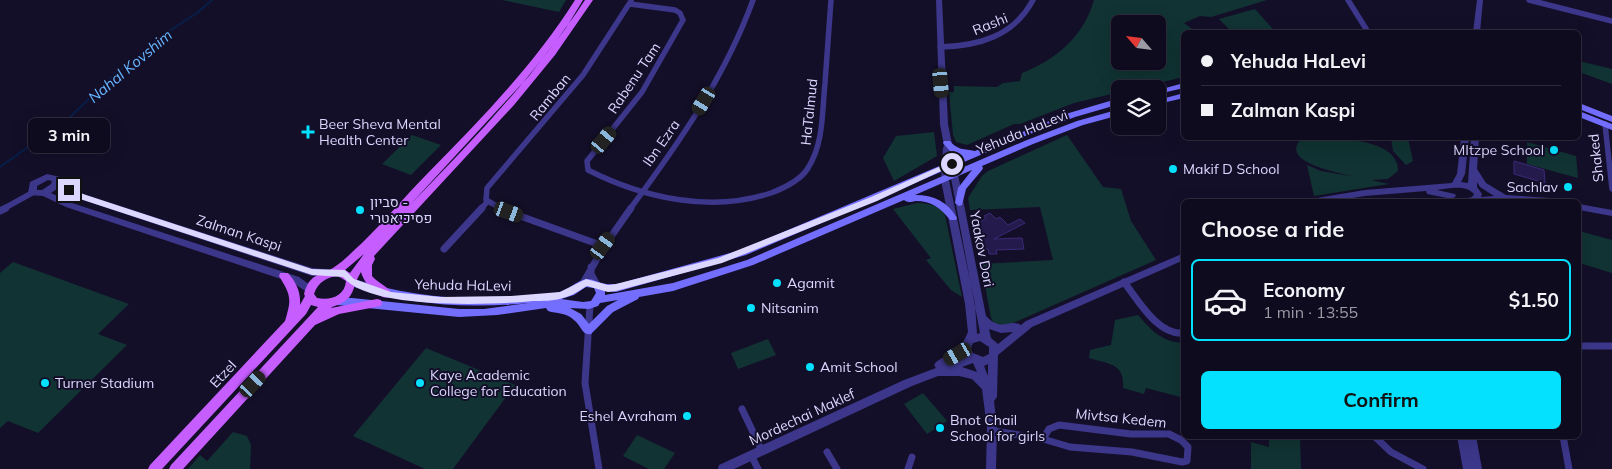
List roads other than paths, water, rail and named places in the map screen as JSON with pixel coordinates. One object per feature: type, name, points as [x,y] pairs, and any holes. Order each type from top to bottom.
[{"type":"main road","points":[[333,302],[317,303],[310,294],[315,282],[332,273],[366,243],[499,105],[548,47],[579,0]]},
{"type":"main road","points":[[175,469],[308,325],[333,302],[346,294],[351,280],[376,247],[535,77],[562,42],[589,0]]},
{"type":"main road","points":[[1166,90],[1181,86]]},
{"type":"main road","points":[[1166,100],[1181,96]]},
{"type":"main road","name":"Yehuda HaLevi","points":[[351,280],[387,294],[441,301],[542,299],[561,296],[578,286],[616,288],[743,253],[1049,123],[1111,104]]},
{"type":"main road","points":[[1581,107],[1610,124]]},
{"type":"main road","name":"Yehuda HaLevi","points":[[333,302],[377,303],[460,313],[531,308],[560,303],[594,303],[698,280],[750,263],[1057,132],[1111,115]]},
{"type":"main road","points":[[1581,115],[1610,124]]},
{"type":"main road","points":[[947,143],[952,149],[960,153],[981,152]]},
{"type":"main road","points":[[959,203],[960,194],[965,182],[988,160]]},
{"type":"main road","points":[[896,202],[918,198],[929,199],[944,206],[953,218]]},
{"type":"main road","points":[[376,247],[365,272],[369,282],[387,294]]},
{"type":"main road","points":[[332,273],[345,274],[351,280]]},
{"type":"main road","points":[[284,276],[292,284],[296,296],[295,306],[285,330]]},
{"type":"main road","points":[[576,304],[572,299],[578,286]]},
{"type":"main road","points":[[594,303],[602,293],[598,286]]},
{"type":"main road","points":[[531,308],[557,308],[574,313],[583,321],[588,331],[610,309],[644,292]]},
{"type":"main road","name":"Etzel","points":[[154,469],[285,330],[308,303],[310,294]]},
{"type":"main road","points":[[308,325],[337,310],[377,303]]},
{"type":"street","name":"Ibn Ezra","points":[[578,286],[603,246],[687,128],[716,80],[738,38],[753,0]]},
{"type":"street","name":"HaTalmud","points":[[642,193],[694,203],[742,200],[783,188],[806,170],[814,160],[820,140],[831,0]]},
{"type":"street","points":[[939,0],[940,47],[948,166]]},
{"type":"street","name":"Rashi","points":[[940,47],[975,43],[1008,32],[1026,17],[1033,0]]},
{"type":"street","points":[[1348,0],[1367,30]]},
{"type":"street","points":[[1477,30],[1480,0]]},
{"type":"street","points":[[1529,0],[1612,21]]},
{"type":"street","name":"Rabenu Tam","points":[[631,2],[675,10],[680,13],[683,20],[642,92],[592,153],[586,166],[588,170],[597,176],[642,193]]},
{"type":"street","name":"Ramban","points":[[444,249],[487,202],[484,197],[487,188],[566,99],[606,43],[631,2]]},
{"type":"street","name":"Shaked","points":[[1610,124],[1612,189]]},
{"type":"street","points":[[1454,196],[1461,174],[1464,140]]},
{"type":"street","points":[[1473,199],[1478,194],[1474,189],[1472,167],[1475,140]]},
{"type":"street","name":"Yaakov Dori","points":[[948,166],[954,176],[980,314],[987,339]]},
{"type":"street","name":"Yaakov Dori","points":[[948,166],[945,180],[970,304],[973,332],[968,344]]},
{"type":"street","points":[[1472,167],[1474,174],[1483,185],[1503,198]]},
{"type":"street","points":[[0,212],[32,192],[33,184],[43,178],[54,178],[57,183],[44,193]]},
{"type":"street","name":"Zalman Kaspi","points":[[57,183],[80,196],[312,272],[332,273]]},
{"type":"street","points":[[1454,196],[1464,185],[1503,198]]},
{"type":"street","points":[[1395,191],[1454,196]]},
{"type":"street","points":[[1328,199],[1395,191],[1425,192],[1454,196]]},
{"type":"street","name":"Zalman Kaspi","points":[[32,192],[44,193],[69,204],[301,282],[310,294]]},
{"type":"street","points":[[1492,199],[1519,199]]},
{"type":"street","points":[[487,202],[603,246]]},
{"type":"street","points":[[1581,207],[1612,213]]},
{"type":"street","points":[[980,314],[986,323],[1003,331],[1029,324],[1181,257]]},
{"type":"street","points":[[591,266],[591,274],[598,286]]},
{"type":"street","points":[[1124,282],[1158,324],[1172,334],[1181,334]]},
{"type":"street","points":[[594,303],[588,331],[585,390],[600,469]]},
{"type":"street","points":[[975,360],[987,361],[1029,324]]},
{"type":"street","points":[[987,339],[1017,327]]},
{"type":"street","points":[[990,407],[992,366],[995,354],[994,345],[987,339],[977,337],[968,344],[982,372],[990,407],[994,431],[992,469]]},
{"type":"street","name":"Mordechai Maklef","points":[[919,378],[968,344]]},
{"type":"street","points":[[1581,346],[1612,346]]},
{"type":"street","name":"Mordechai Maklef","points":[[723,469],[919,378],[962,361],[975,360]]},
{"type":"street","points":[[930,375],[958,371],[970,372],[980,378],[984,385],[990,407]]},
{"type":"street","points":[[742,409],[762,451]]},
{"type":"street","name":"Mivtsa Kedem","points":[[994,431],[1043,439],[1068,448],[1102,452],[1127,452],[1182,462],[1187,461],[1188,447],[1181,440],[1169,434],[1131,434],[1065,425],[1052,426],[1043,439]]},
{"type":"street","points":[[1377,439],[1391,452],[1423,469]]},
{"type":"street","points":[[1463,439],[1468,469]]},
{"type":"street","points":[[1471,439],[1476,469]]},
{"type":"street","points":[[1564,439],[1569,469]]},
{"type":"street","points":[[827,452],[837,469]]},
{"type":"street","points":[[751,455],[758,469]]},
{"type":"street","points":[[908,469],[912,457]]},
{"type":"waterway","name":"Nahal Kovshim","points":[[0,167],[68,119],[118,71],[130,64],[157,39],[197,13],[212,0]]},
{"type":"place","name":"Beer Sheva Mental Health Center","points":[[308,132]]},
{"type":"place","name":"MItzpe School","points":[[1554,150]]},
{"type":"place","name":"Makif D School","points":[[1173,169]]},
{"type":"place","name":"Sachlav","points":[[1568,187]]},
{"type":"place","name":"סביון - פסיכיאטרי","points":[[360,210]]},
{"type":"place","name":"Agamit","points":[[777,283]]},
{"type":"place","name":"Nitsanim","points":[[751,308]]},
{"type":"place","name":"Amit School","points":[[810,367]]},
{"type":"place","name":"Turner Stadium","points":[[45,383]]},
{"type":"place","name":"Kaye Academic College for Education","points":[[420,383]]},
{"type":"place","name":"Eshel Avraham","points":[[687,416]]},
{"type":"place","name":"Bnot Chail School for girls","points":[[940,428]]}]
